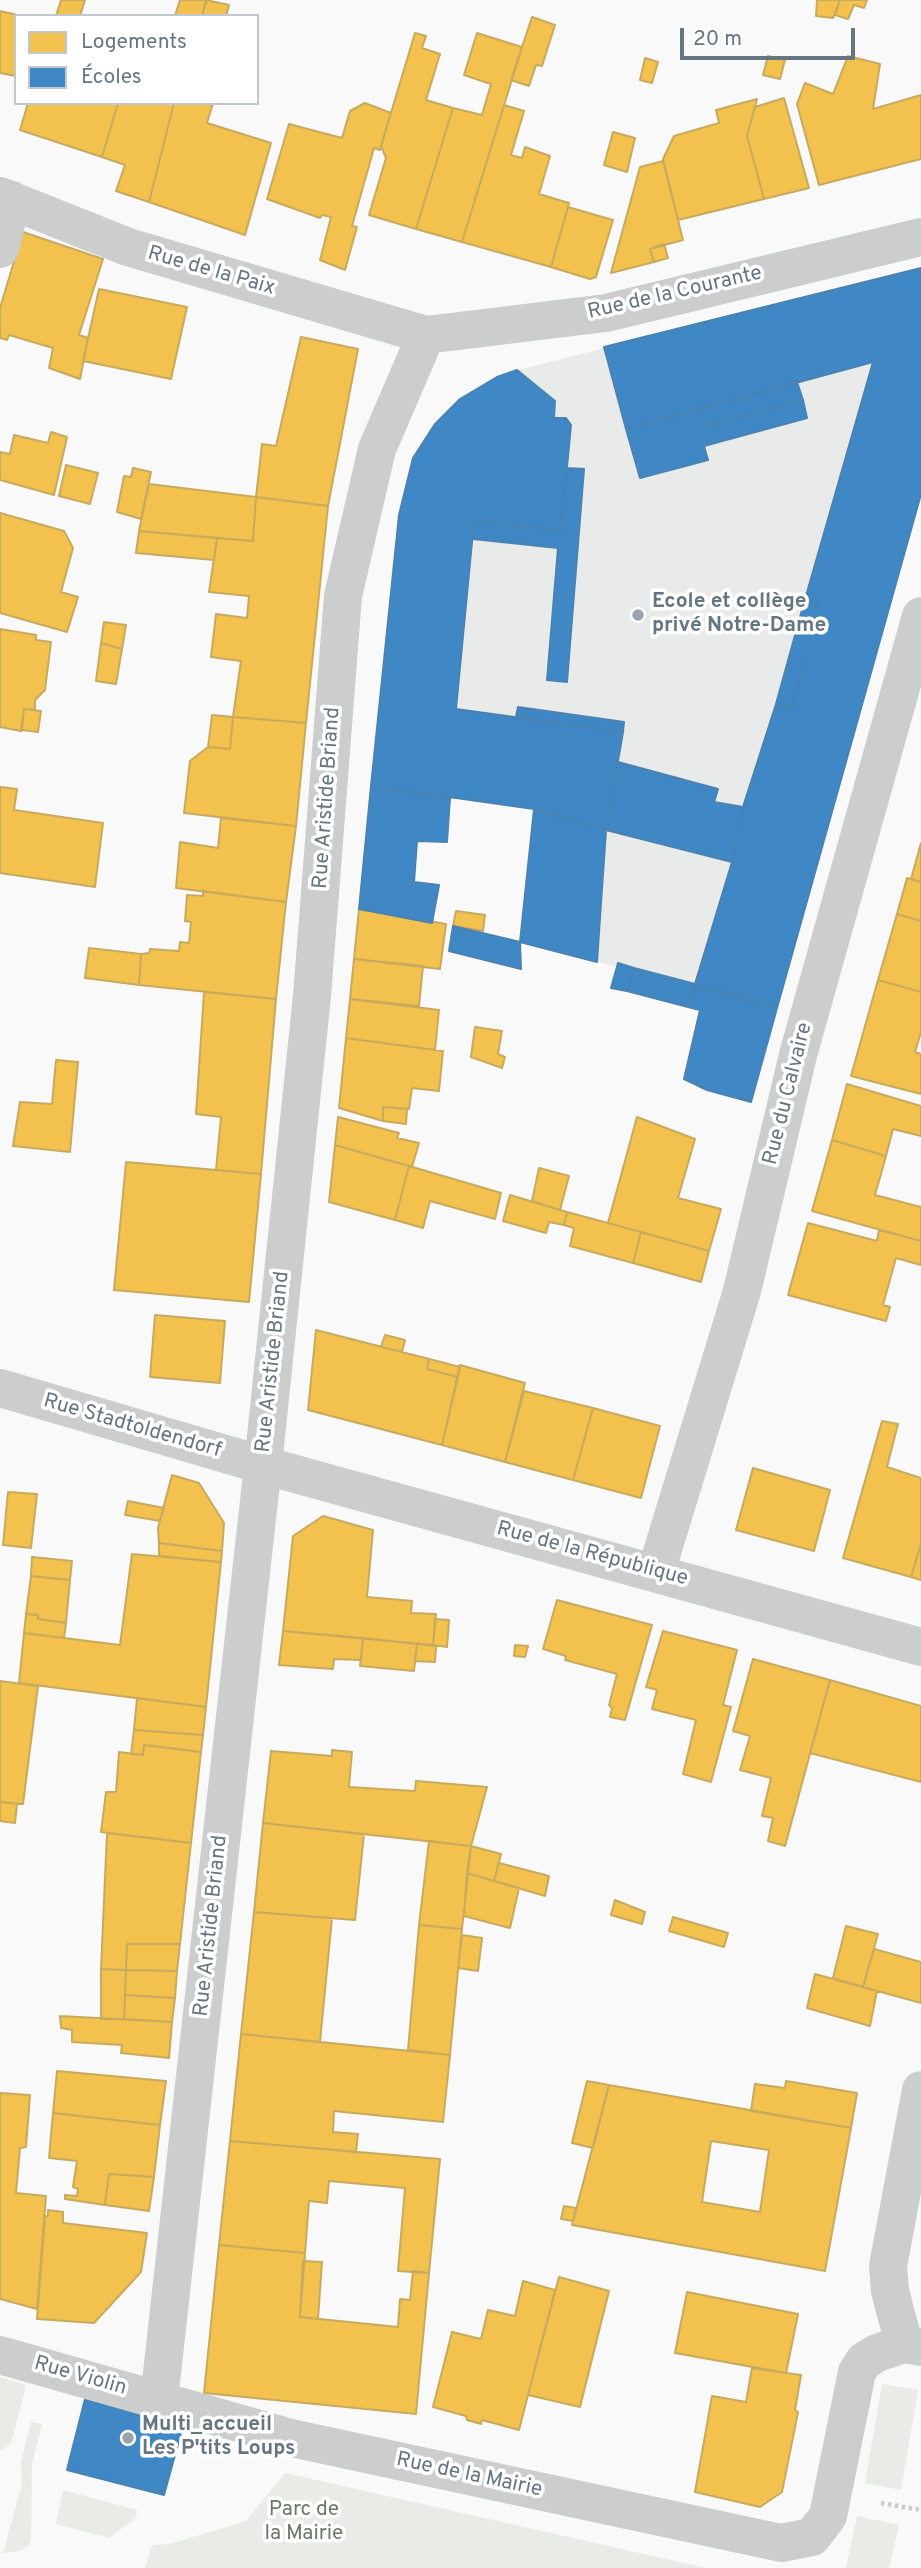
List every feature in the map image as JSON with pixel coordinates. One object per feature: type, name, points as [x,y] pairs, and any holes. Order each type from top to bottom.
[{"type":"street","points":[[0,249],[6,198]]},
{"type":"street","name":"Rue de la Paix","points":[[6,198],[128,247],[426,335]]},
{"type":"street","name":"Rue de la Courante","points":[[426,335],[606,313],[921,237]]},
{"type":"street","name":"Rue Aristide Briand","points":[[159,2400],[312,996],[343,596],[377,449],[426,335]]},
{"type":"street","name":"Rue du Calvaire","points":[[656,1572],[742,1291],[798,1055],[921,616]]},
{"type":"street","name":"Rue Stadtoldendorf","points":[[0,1388],[263,1465]]},
{"type":"street","name":"Rue de la République","points":[[263,1465],[921,1647]]},
{"type":"street","points":[[913,2346],[890,2291],[888,2266],[921,2090]]},
{"type":"street","name":"Rue de la Mairie","points":[[159,2400],[291,2438],[781,2543],[812,2537],[821,2529],[828,2516],[857,2372],[864,2361],[877,2353],[913,2346]]},
{"type":"street","name":"Rue Violin","points":[[0,2355],[159,2400]]},
{"type":"path","points":[[901,2507],[921,2510]]},
{"type":"shaded area","name":"Ecole et collège privé Notre-Dame","points":[[921,268],[921,490],[777,1008],[520,942],[534,809],[371,786],[399,515],[413,458],[423,441],[460,399],[510,372]]},
{"type":"green space","points":[[0,2377],[26,2385],[11,2444],[0,2451]]},
{"type":"green space","points":[[882,2384],[918,2390],[901,2490],[865,2483]]},
{"type":"green space","points":[[31,2422],[42,2424],[32,2464],[31,2540],[29,2546],[19,2551],[3,2553],[22,2484],[21,2462]]},
{"type":"green space","name":"Parc de la Mairie","points":[[285,2473],[706,2568],[145,2568],[152,2545],[170,2544],[246,2521]]},
{"type":"green space","points":[[63,2490],[137,2510],[136,2518],[109,2538],[56,2524]]},
{"type":"green space","points":[[857,2516],[899,2525],[889,2568],[846,2568]]},
{"type":"building: Logements","points":[[61,0],[85,0],[81,14],[57,14]]},
{"type":"building: Logements","points":[[180,0],[207,0],[203,14],[176,14]]},
{"type":"building: Logements","points":[[206,0],[229,5],[227,14],[202,14]]},
{"type":"building: Logements","points":[[817,0],[840,0],[833,18],[816,16]]},
{"type":"building: Logements","points":[[840,0],[867,0],[864,8],[854,5],[848,19],[835,15]]},
{"type":"building: Logements","points":[[0,11],[14,14],[14,76],[0,73]]},
{"type":"building: Logements","points":[[532,17],[555,25],[542,66],[536,65],[529,86],[511,80]]},
{"type":"building: Logements","points":[[415,33],[426,36],[422,48],[440,54],[426,100],[453,108],[416,229],[369,215],[386,158],[381,146]]},
{"type":"building: Logements","points":[[477,33],[522,47],[462,242],[416,229],[453,108],[482,115],[491,84],[464,75]]},
{"type":"building: Logements","points":[[768,56],[785,60],[780,79],[763,75]]},
{"type":"building: Logements","points":[[848,56],[880,64],[873,109],[921,95],[921,159],[819,185],[797,104],[805,83],[833,94]]},
{"type":"building: Logements","points":[[645,58],[658,62],[652,83],[640,80]]},
{"type":"building: Logements","points":[[784,98],[809,188],[764,199],[747,136],[755,107]]},
{"type":"building: Logements","points":[[757,99],[747,136],[764,199],[678,220],[663,159],[674,136],[719,123],[716,110]]},
{"type":"building: Logements","points":[[365,103],[391,113],[380,150],[374,148],[352,226],[357,227],[345,270],[320,260],[331,217],[322,215],[320,218],[267,199],[289,124],[342,138],[350,111]]},
{"type":"building: Logements","points":[[27,105],[117,105],[102,157],[20,130]]},
{"type":"building: Logements","points":[[117,105],[173,105],[149,202],[116,191],[125,165],[102,157]]},
{"type":"building: Logements","points":[[173,105],[212,105],[207,123],[271,143],[245,235],[149,202]]},
{"type":"building: Logements","points":[[504,105],[524,111],[511,155],[522,158],[525,147],[550,156],[539,194],[569,203],[551,267],[462,242]]},
{"type":"building: Logements","points":[[613,132],[635,138],[627,172],[604,165]]},
{"type":"building: Logements","points":[[663,161],[683,240],[650,249],[654,262],[611,273],[640,167]]},
{"type":"building: Logements","points":[[568,207],[613,220],[596,277],[590,279],[551,267]]},
{"type":"building: Logements","points":[[23,232],[103,259],[79,335],[88,338],[80,379],[49,368],[53,348],[9,335],[7,340],[0,338],[0,308]]},
{"type":"building: Logements","points":[[664,244],[668,258],[654,262],[650,249]]},
{"type":"building: Logements","points":[[99,289],[187,307],[171,379],[83,361]]},
{"type":"building: Logements","points":[[301,337],[358,349],[328,506],[256,497],[262,444],[276,446]]},
{"type":"building: Logements","points":[[51,432],[67,437],[54,495],[0,480],[0,452],[10,454],[14,435],[48,443]]},
{"type":"building: Logements","points":[[66,465],[98,473],[90,504],[59,496]]},
{"type":"building: Logements","points":[[133,468],[151,472],[141,519],[117,512],[124,476],[131,477]]},
{"type":"building: Logements","points":[[149,484],[256,497],[253,541],[139,531]]},
{"type":"building: Logements","points":[[256,497],[328,506],[306,723],[233,717],[241,661],[211,657],[216,614],[247,618],[249,596],[209,592],[217,538],[253,541]]},
{"type":"building: Logements","points":[[0,513],[64,531],[73,548],[61,592],[78,597],[67,632],[0,613]]},
{"type":"building: Logements","points":[[139,531],[217,538],[214,560],[136,553]]},
{"type":"building: Logements","points":[[104,622],[126,625],[122,649],[101,643]]},
{"type":"building: Logements","points":[[0,629],[36,635],[36,640],[51,642],[45,690],[35,700],[35,710],[24,709],[21,731],[0,727]]},
{"type":"building: Logements","points":[[101,643],[122,649],[116,684],[96,681]]},
{"type":"building: Logements","points":[[24,709],[41,711],[38,732],[22,730]]},
{"type":"building: Logements","points":[[212,715],[233,717],[230,749],[208,747]]},
{"type":"building: Logements","points":[[233,717],[306,723],[296,826],[184,813],[190,761],[208,747],[230,749]]},
{"type":"building: Logements","points":[[0,787],[17,789],[14,810],[103,823],[95,887],[0,873]]},
{"type":"building: Logements","points":[[221,818],[296,826],[286,902],[176,888],[180,842],[218,848]]},
{"type":"building: Logements","points":[[921,843],[921,882],[911,879]]},
{"type":"building: Logements","points":[[907,878],[921,882],[921,921],[897,914]]},
{"type":"building: Logements","points":[[203,891],[286,902],[276,999],[139,985],[141,954],[149,953],[150,949],[179,951],[180,942],[189,943],[191,922],[185,921],[187,895],[203,896]]},
{"type":"building: Logements","points":[[359,909],[446,924],[440,969],[354,959]]},
{"type":"building: Logements","points":[[456,911],[485,915],[483,931],[453,926]]},
{"type":"building: Logements","points":[[897,914],[921,921],[921,992],[878,980]]},
{"type":"building: Logements","points":[[89,948],[141,954],[139,985],[85,978]]},
{"type":"building: Logements","points":[[354,959],[423,966],[419,1006],[350,999]]},
{"type":"building: Logements","points":[[878,980],[921,992],[921,1032],[915,1052],[921,1054],[921,1094],[851,1076]]},
{"type":"building: Logements","points":[[204,992],[276,999],[261,1174],[216,1170],[221,1117],[196,1114]]},
{"type":"building: Logements","points":[[350,999],[439,1010],[435,1050],[346,1038]]},
{"type":"building: Logements","points":[[475,1027],[502,1031],[498,1054],[505,1057],[502,1068],[471,1057]]},
{"type":"building: Logements","points":[[346,1038],[443,1051],[439,1091],[412,1088],[409,1109],[383,1107],[383,1121],[339,1108]]},
{"type":"building: Logements","points":[[56,1060],[78,1062],[70,1152],[13,1146],[20,1102],[52,1104]]},
{"type":"building: Logements","points":[[847,1084],[921,1106],[921,1136],[893,1129],[886,1156],[832,1140]]},
{"type":"building: Logements","points":[[383,1107],[407,1109],[406,1124],[383,1121]]},
{"type":"building: Logements","points":[[338,1117],[399,1133],[397,1138],[419,1143],[412,1167],[335,1145]]},
{"type":"building: Logements","points":[[637,1117],[695,1139],[678,1198],[721,1209],[709,1251],[608,1223]]},
{"type":"building: Logements","points":[[832,1140],[886,1156],[875,1195],[921,1207],[921,1241],[812,1211]]},
{"type":"building: Logements","points":[[335,1145],[409,1166],[395,1220],[329,1202]]},
{"type":"building: Logements","points":[[126,1162],[261,1174],[249,1302],[114,1290]]},
{"type":"building: Logements","points":[[409,1166],[501,1193],[495,1219],[430,1201],[423,1228],[395,1220]]},
{"type":"building: Logements","points":[[539,1168],[569,1176],[560,1210],[532,1201]]},
{"type":"building: Logements","points":[[510,1195],[567,1212],[564,1225],[549,1222],[546,1233],[503,1221]]},
{"type":"building: Logements","points":[[567,1212],[641,1232],[633,1263],[570,1246],[574,1228],[564,1225]]},
{"type":"building: Logements","points":[[808,1223],[877,1241],[879,1230],[921,1241],[921,1265],[896,1258],[883,1305],[890,1307],[886,1321],[788,1295]]},
{"type":"building: Logements","points":[[641,1232],[709,1251],[701,1282],[633,1263]]},
{"type":"building: Logements","points":[[155,1315],[225,1321],[220,1383],[150,1377]]},
{"type":"building: Logements","points":[[316,1330],[429,1359],[427,1369],[458,1377],[442,1445],[308,1410]]},
{"type":"building: Logements","points":[[385,1335],[405,1340],[402,1352],[381,1347]]},
{"type":"building: Logements","points":[[429,1359],[460,1367],[458,1377],[427,1369]]},
{"type":"building: Logements","points":[[460,1365],[525,1383],[505,1462],[442,1445]]},
{"type":"building: Logements","points":[[524,1391],[593,1408],[573,1480],[505,1462]]},
{"type":"building: Logements","points":[[593,1408],[660,1426],[641,1498],[573,1480]]},
{"type":"building: Logements","points":[[882,1421],[898,1424],[887,1467],[921,1478],[921,1544],[911,1577],[843,1558]]},
{"type":"building: Logements","points":[[753,1468],[830,1490],[814,1551],[736,1530]]},
{"type":"building: Logements","points":[[172,1475],[199,1483],[224,1523],[222,1551],[159,1543],[158,1528]]},
{"type":"building: Logements","points":[[8,1492],[37,1494],[31,1548],[3,1545]]},
{"type":"building: Logements","points":[[128,1501],[164,1508],[160,1521],[125,1515]]},
{"type":"building: Logements","points":[[323,1516],[373,1530],[367,1597],[412,1601],[411,1613],[436,1614],[433,1645],[283,1631],[293,1536]]},
{"type":"building: Logements","points":[[159,1543],[222,1551],[221,1562],[159,1556]]},
{"type":"building: Logements","points":[[921,1544],[921,1580],[911,1577]]},
{"type":"building: Logements","points":[[132,1554],[221,1562],[206,1707],[19,1683],[24,1633],[120,1645]]},
{"type":"building: Logements","points":[[32,1557],[72,1561],[70,1580],[31,1576]]},
{"type":"building: Logements","points":[[31,1576],[70,1580],[66,1623],[38,1619],[38,1615],[26,1614]]},
{"type":"building: Logements","points":[[557,1600],[652,1625],[625,1720],[610,1717],[612,1708],[609,1705],[617,1674],[565,1660],[566,1656],[543,1649]]},
{"type":"building: Logements","points":[[26,1614],[38,1615],[38,1619],[66,1623],[64,1638],[24,1633]]},
{"type":"building: Logements","points":[[435,1619],[449,1620],[447,1647],[433,1645]]},
{"type":"building: Logements","points":[[283,1631],[363,1638],[361,1660],[334,1659],[333,1669],[279,1665]]},
{"type":"building: Logements","points":[[663,1631],[737,1650],[723,1705],[731,1707],[711,1782],[683,1774],[696,1720],[652,1709],[657,1690],[646,1687]]},
{"type":"building: Logements","points":[[363,1638],[417,1644],[414,1671],[360,1666]]},
{"type":"building: Logements","points":[[417,1644],[436,1646],[435,1662],[415,1661]]},
{"type":"building: Logements","points":[[515,1645],[528,1646],[525,1657],[514,1656]]},
{"type":"building: Logements","points":[[753,1659],[830,1680],[785,1846],[768,1841],[773,1818],[762,1816],[771,1778],[740,1770],[750,1736],[733,1731]]},
{"type":"building: Logements","points":[[830,1680],[921,1706],[921,1782],[810,1753]]},
{"type":"building: Logements","points":[[0,1681],[38,1686],[23,1804],[0,1802]]},
{"type":"building: Logements","points":[[137,1698],[206,1707],[203,1735],[134,1730]]},
{"type":"building: Logements","points":[[134,1730],[203,1735],[201,1752],[144,1745],[143,1755],[131,1754]]},
{"type":"building: Logements","points":[[144,1745],[201,1752],[191,1843],[101,1832],[106,1792],[116,1792],[119,1752],[143,1755]]},
{"type":"building: Logements","points":[[332,1750],[352,1752],[349,1787],[415,1791],[416,1781],[487,1787],[471,1846],[263,1823],[271,1751],[332,1756]]},
{"type":"building: Logements","points":[[0,1802],[17,1804],[15,1823],[0,1821]]},
{"type":"building: Logements","points":[[263,1823],[364,1834],[355,1920],[254,1912]]},
{"type":"building: Logements","points":[[107,1833],[191,1843],[180,1944],[127,1944],[126,1970],[101,1969]]},
{"type":"building: Logements","points":[[429,1841],[471,1846],[462,1929],[419,1925]]},
{"type":"building: Logements","points":[[471,1846],[501,1854],[494,1881],[467,1873]]},
{"type":"building: Logements","points":[[499,1863],[549,1876],[545,1896],[494,1881]]},
{"type":"building: Logements","points":[[467,1873],[519,1888],[510,1928],[464,1916]]},
{"type":"building: Logements","points":[[615,1900],[645,1912],[642,1924],[611,1915]]},
{"type":"building: Logements","points":[[254,1912],[332,1918],[320,2042],[241,2034]]},
{"type":"building: Logements","points":[[673,1917],[728,1933],[724,1947],[669,1931]]},
{"type":"building: Logements","points":[[419,1925],[462,1929],[450,2055],[408,2050]]},
{"type":"building: Logements","points":[[846,1926],[878,1934],[863,1987],[833,1978]]},
{"type":"building: Logements","points":[[462,1935],[482,1938],[478,1971],[458,1968]]},
{"type":"building: Logements","points":[[127,1944],[180,1944],[177,1971],[126,1970]]},
{"type":"building: Logements","points":[[874,1949],[921,1962],[921,2003],[863,1987]]},
{"type":"building: Logements","points":[[101,1969],[126,1970],[124,2019],[101,2019]]},
{"type":"building: Logements","points":[[126,1970],[177,1971],[175,1998],[125,1995]]},
{"type":"building: Logements","points":[[815,1974],[877,1991],[870,2026],[807,2008]]},
{"type":"building: Logements","points":[[125,1995],[175,1998],[172,2022],[124,2019]]},
{"type":"building: Logements","points":[[60,2016],[172,2022],[169,2058],[121,2053],[122,2045],[72,2042],[72,2030],[61,2028]]},
{"type":"building: Logements","points":[[241,2034],[450,2055],[443,2122],[334,2111],[333,2132],[358,2134],[356,2152],[230,2141]]},
{"type":"building: Logements","points":[[57,2071],[166,2081],[160,2125],[53,2113]]},
{"type":"building: Logements","points":[[587,2081],[609,2085],[593,2148],[572,2143]]},
{"type":"building: Logements","points":[[786,2081],[857,2093],[851,2128],[751,2111],[755,2084],[785,2088]]},
{"type":"building: Logements","points":[[609,2085],[851,2128],[825,2271],[572,2225]],"holes":[[[711,2141],[769,2150],[760,2212],[702,2202]]]},
{"type":"building: Logements","points":[[0,2093],[30,2095],[26,2147],[20,2148],[16,2193],[46,2196],[37,2309],[0,2299]]},
{"type":"building: Logements","points":[[53,2113],[160,2125],[154,2177],[109,2174],[105,2205],[65,2199],[65,2195],[77,2196],[78,2189],[73,2187],[77,2161],[49,2158]]},
{"type":"building: Logements","points":[[230,2141],[440,2159],[429,2273],[398,2271],[405,2188],[329,2181],[327,2203],[309,2201],[305,2253],[219,2245]]},
{"type":"building: Logements","points":[[109,2174],[154,2177],[149,2211],[105,2205]]},
{"type":"building: Logements","points":[[564,2206],[576,2208],[573,2221],[561,2219]]},
{"type":"building: Logements","points":[[48,2210],[63,2212],[63,2223],[147,2233],[141,2272],[94,2323],[37,2319],[45,2216],[48,2216]]},
{"type":"building: Logements","points":[[219,2245],[305,2253],[300,2317],[398,2327],[400,2299],[410,2300],[413,2271],[429,2273],[416,2414],[204,2393]]},
{"type":"building: Logements","points":[[303,2261],[322,2262],[318,2319],[300,2317]]},
{"type":"building: Logements","points":[[559,2277],[609,2291],[580,2407],[528,2395]]},
{"type":"building: Logements","points":[[523,2281],[555,2290],[519,2430],[482,2420],[481,2424],[467,2420],[466,2416],[433,2407],[452,2332],[481,2339],[488,2310],[515,2316]]},
{"type":"building: Logements","points":[[687,2292],[798,2314],[786,2373],[675,2353]]},
{"type":"building: Logements","points":[[752,2368],[801,2375],[795,2410],[798,2412],[782,2492],[760,2507],[695,2492],[712,2396],[746,2402]]},
{"type":"building: Écoles","points":[[921,268],[921,494],[777,1008],[695,984],[732,862],[743,807],[776,704],[792,708],[819,606],[804,603],[873,362],[626,429],[604,347]]},
{"type":"building: Écoles","points":[[517,370],[555,401],[554,418],[566,418],[571,425],[561,530],[474,521],[456,709],[623,732],[606,830],[534,809],[371,786],[399,515],[413,458],[435,424],[460,399],[497,377]]},
{"type":"building: Écoles","points":[[797,382],[803,400],[707,426],[702,408]]},
{"type":"building: Écoles","points":[[803,400],[807,418],[704,446],[708,460],[640,478],[626,429],[702,408],[707,426]]},
{"type":"building: Écoles","points":[[567,468],[584,469],[567,682],[547,680],[558,548],[473,539],[474,521],[561,530]]},
{"type":"building: Écoles","points":[[804,603],[819,606],[792,708],[776,704]]},
{"type":"building: Écoles","points":[[518,707],[624,722],[623,732],[516,717]]},
{"type":"building: Écoles","points":[[618,762],[718,789],[714,802],[743,807],[732,862],[606,830]]},
{"type":"building: Écoles","points":[[371,786],[450,798],[447,842],[417,841],[414,882],[439,885],[432,923],[359,909]]},
{"type":"building: Écoles","points":[[534,809],[606,830],[597,962],[520,942]]},
{"type":"building: Écoles","points":[[453,926],[520,942],[521,969],[449,951]]},
{"type":"building: Écoles","points":[[618,963],[634,968],[627,991],[611,988]]},
{"type":"building: Écoles","points":[[634,968],[695,984],[688,1007],[627,991]]},
{"type":"building: Écoles","points":[[695,984],[777,1008],[751,1102],[707,1090],[684,1079],[700,1010],[688,1007]]},
{"type":"building: Écoles","name":"Multi_accueil Les P'tits Loups","points":[[85,2399],[183,2426],[164,2495],[67,2470]]},
{"type":"place","name":"Ecole et collège privé Notre-Dame","points":[[638,615]]},
{"type":"place","name":"Multi_accueil Les P'tits Loups","points":[[128,2438]]}]
